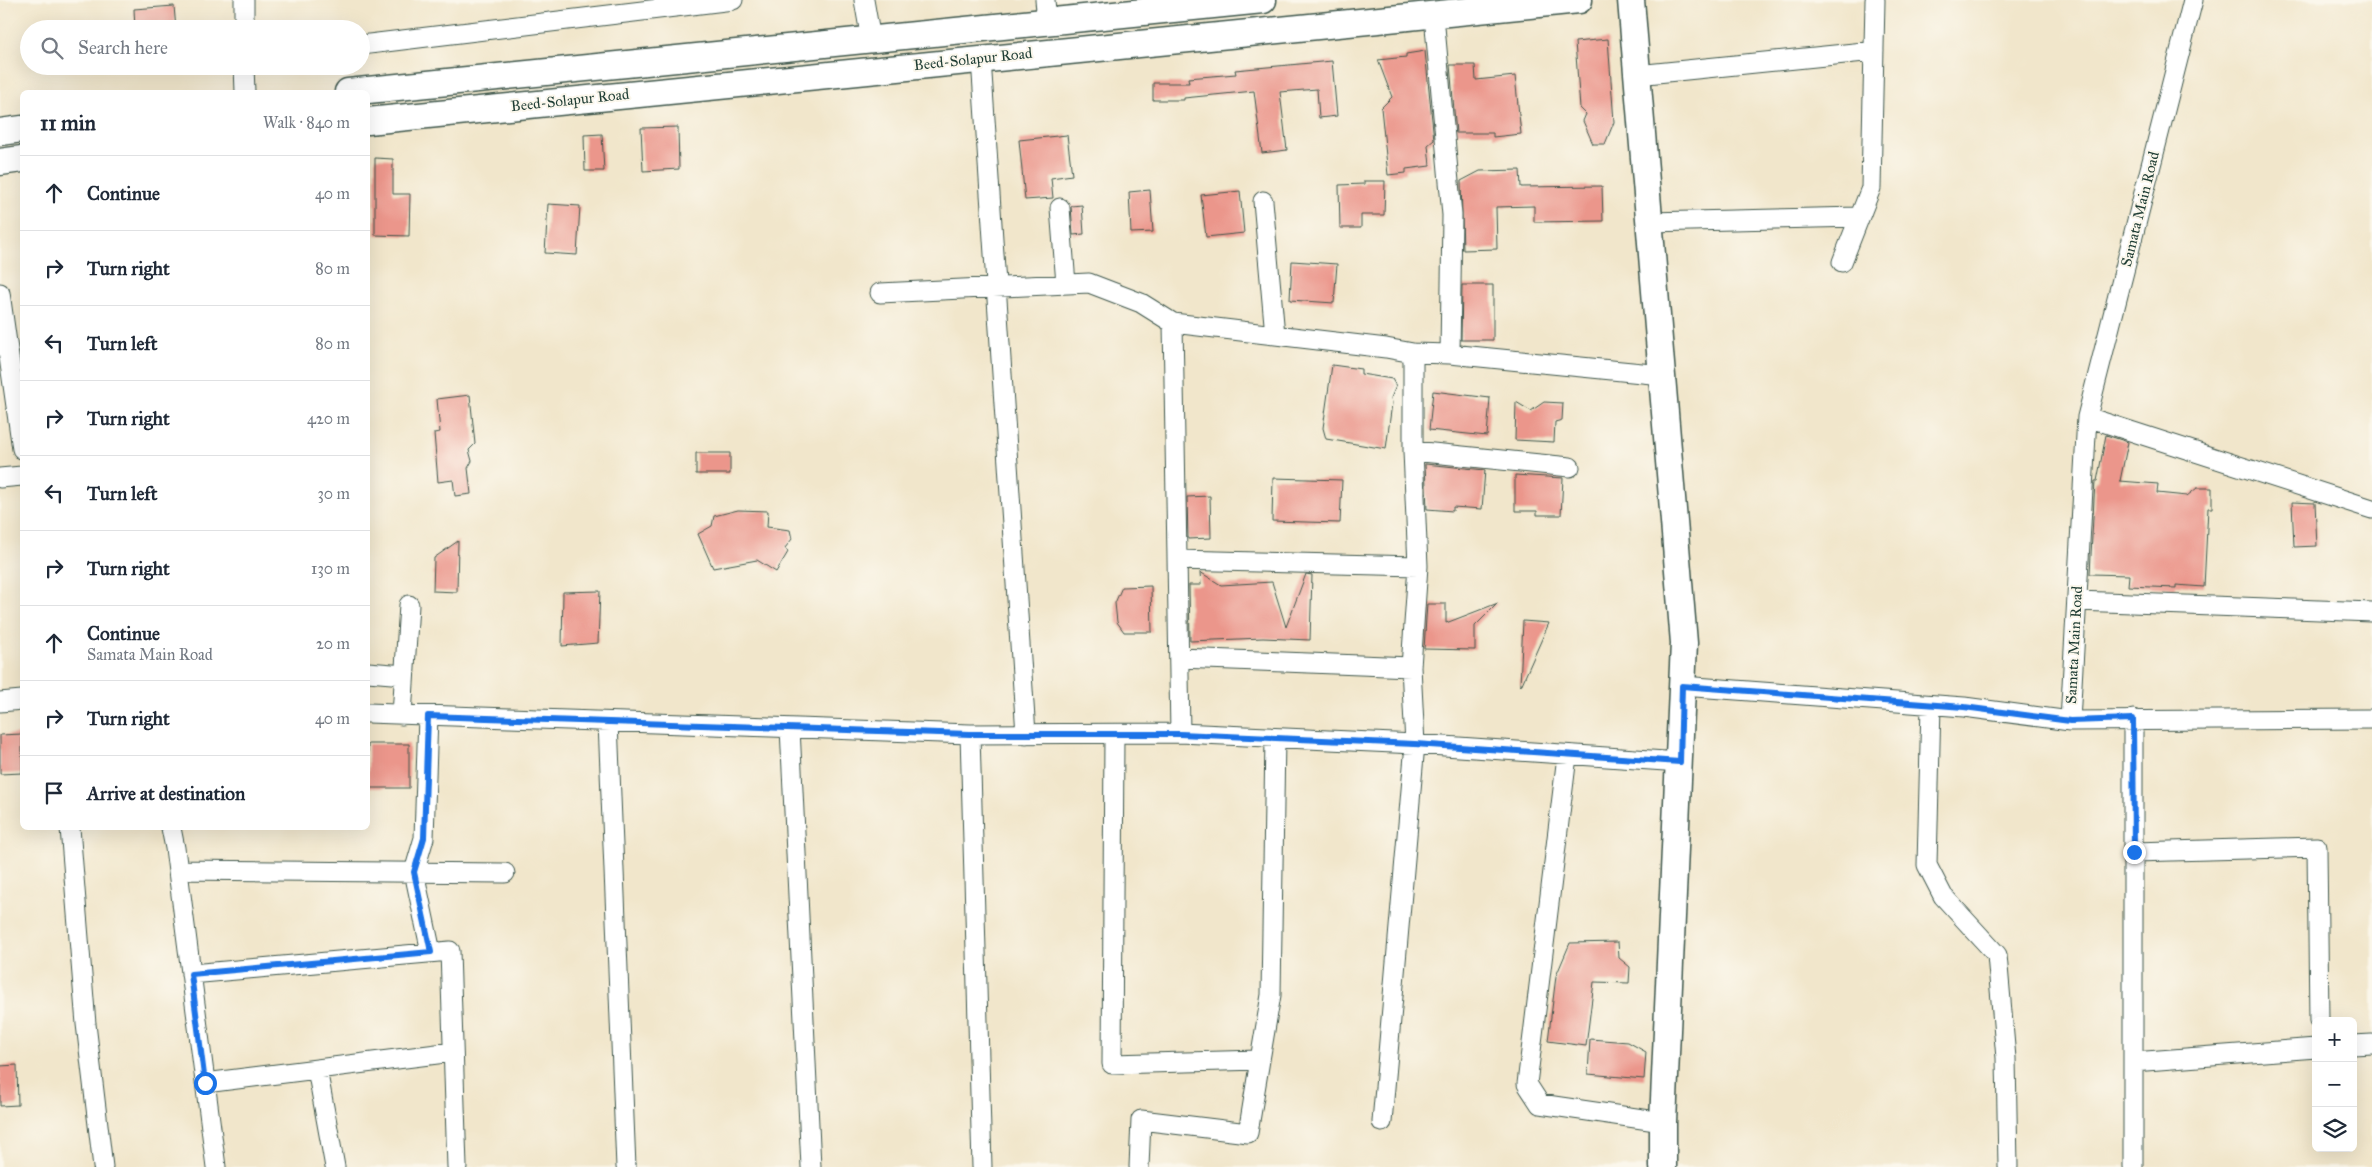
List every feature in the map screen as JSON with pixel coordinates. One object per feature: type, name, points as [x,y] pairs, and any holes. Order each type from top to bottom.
[{"type":"main road","name":"Beed-Solapur Road","points":[[368,90],[871,40],[1046,11],[1263,0]]},
{"type":"main road","name":"Beed-Solapur Road","points":[[370,121],[981,59],[1434,16],[1579,0]]},
{"type":"main road","points":[[1631,0],[1684,643],[1663,1122],[1663,1167]]},
{"type":"main road","points":[[0,132],[20,129]]},
{"type":"main road","points":[[0,162],[20,159]]},
{"type":"street","points":[[244,0],[244,20]]},
{"type":"street","points":[[370,44],[733,0]]},
{"type":"street","points":[[1842,262],[1871,188],[1875,0]]},
{"type":"street","name":"Samata Main Road","points":[[2193,0],[2087,418],[2070,721],[2133,719],[2372,719]]},
{"type":"street","points":[[865,1],[871,40]]},
{"type":"street","points":[[1434,16],[1452,215],[1450,354]]},
{"type":"street","points":[[1637,75],[1874,51]]},
{"type":"street","points":[[981,59],[1026,734]]},
{"type":"street","points":[[244,75],[245,90]]},
{"type":"street","points":[[1262,201],[1275,335]]},
{"type":"street","points":[[1060,208],[1066,284]]},
{"type":"street","points":[[1649,222],[1859,217]]},
{"type":"street","points":[[880,293],[1089,283],[1141,303],[1173,323],[1386,348],[1413,353],[1450,354],[1662,374]]},
{"type":"street","points":[[0,293],[3,337],[20,437]]},
{"type":"street","points":[[1173,323],[1180,734]]},
{"type":"street","points":[[1382,1122],[1415,744],[1411,667],[1418,566],[1413,452],[1413,353]]},
{"type":"street","points":[[2087,418],[2372,509]]},
{"type":"street","points":[[1413,452],[1570,467]]},
{"type":"street","points":[[0,478],[20,476]]},
{"type":"street","points":[[1177,560],[1418,566]]},
{"type":"street","points":[[2077,601],[2372,612]]},
{"type":"street","points":[[402,715],[409,605]]},
{"type":"street","points":[[1179,658],[1411,667]]},
{"type":"street","points":[[370,672],[404,675]]},
{"type":"street","points":[[1682,686],[1931,705],[2070,721]]},
{"type":"street","points":[[0,702],[20,700]]},
{"type":"street","points":[[1931,705],[1927,865],[1944,896],[1997,954],[2006,1058],[2008,1167]]},
{"type":"street","points":[[370,713],[970,734],[1180,734],[1415,744],[1567,756],[1680,762]]},
{"type":"street","points":[[428,716],[424,838],[414,872],[431,952]]},
{"type":"street","points":[[2133,719],[2133,1167]]},
{"type":"street","points":[[608,722],[626,1167]]},
{"type":"street","points":[[790,728],[811,1167]]},
{"type":"street","points":[[970,734],[982,1167]]},
{"type":"street","points":[[1114,734],[1112,1064],[1260,1060]]},
{"type":"street","points":[[1139,1167],[1142,1120],[1248,1133],[1271,995],[1275,738]]},
{"type":"street","points":[[1567,756],[1527,1084],[1540,1104],[1663,1122]]},
{"type":"street","points":[[70,830],[86,1024],[103,1167]]},
{"type":"street","points":[[170,830],[178,870],[216,1167]]},
{"type":"street","points":[[2134,852],[2317,847],[2319,1017]]},
{"type":"street","points":[[178,870],[505,873]]},
{"type":"street","points":[[191,974],[450,951],[457,1167]]},
{"type":"street","points":[[2357,1045],[2372,1044]]},
{"type":"street","points":[[2133,1062],[2312,1048]]},
{"type":"street","points":[[205,1083],[453,1052]]},
{"type":"street","points":[[317,1069],[335,1167]]},
{"type":"building","points":[[174,6],[175,20],[135,20],[134,9]]},
{"type":"building","points":[[1608,39],[1614,122],[1605,144],[1593,144],[1583,121],[1586,114],[1580,108],[1575,42]]},
{"type":"building","points":[[1425,51],[1434,140],[1428,145],[1430,166],[1406,169],[1406,173],[1388,175],[1381,108],[1392,97],[1378,60],[1406,57],[1406,54]]},
{"type":"building","points":[[1332,61],[1337,116],[1319,118],[1317,89],[1280,92],[1287,150],[1262,153],[1254,91],[1184,98],[1184,100],[1153,100],[1153,83],[1189,83],[1188,78],[1236,74],[1235,70]]},
{"type":"building","points":[[1450,65],[1475,65],[1476,80],[1515,76],[1521,134],[1493,137],[1493,133],[1456,133]]},
{"type":"building","points":[[678,127],[679,169],[643,171],[641,128]]},
{"type":"building","points":[[602,134],[604,171],[585,171],[584,135]]},
{"type":"building","points":[[1067,135],[1072,175],[1051,178],[1053,198],[1025,200],[1019,140]]},
{"type":"building","points":[[375,158],[393,159],[393,194],[410,194],[409,236],[375,235]]},
{"type":"building","points":[[1520,170],[1521,187],[1602,186],[1603,221],[1534,222],[1534,206],[1496,207],[1497,249],[1463,250],[1461,181],[1480,171]]},
{"type":"building","points":[[1364,181],[1385,181],[1384,215],[1361,215],[1361,228],[1340,228],[1339,185],[1364,184]]},
{"type":"building","points":[[1150,190],[1153,232],[1131,233],[1129,192]]},
{"type":"building","points":[[1240,191],[1244,233],[1206,237],[1201,195]]},
{"type":"building","points":[[548,204],[580,206],[577,255],[545,253]]},
{"type":"building","points":[[1082,205],[1084,234],[1073,235],[1071,206]]},
{"type":"building","points":[[1292,261],[1337,264],[1334,303],[1290,300]]},
{"type":"building","points":[[1462,285],[1493,285],[1493,340],[1461,340]]},
{"type":"building","points":[[1332,365],[1361,369],[1361,374],[1392,379],[1396,386],[1391,398],[1386,449],[1326,439],[1323,428]]},
{"type":"building","points":[[1433,391],[1490,398],[1487,436],[1429,430]]},
{"type":"building","points":[[470,395],[475,444],[469,450],[472,461],[468,468],[471,494],[455,496],[453,480],[438,482],[434,433],[440,432],[437,399]]},
{"type":"building","points":[[1516,402],[1531,411],[1544,402],[1563,403],[1562,420],[1555,422],[1554,442],[1515,440]]},
{"type":"building","points":[[2106,435],[2128,442],[2120,481],[2158,484],[2157,493],[2187,496],[2197,488],[2212,488],[2212,508],[2208,508],[2204,587],[2176,585],[2176,588],[2128,586],[2129,575],[2090,574],[2095,481],[2097,481]]},
{"type":"building","points":[[696,453],[730,453],[730,474],[696,474]]},
{"type":"building","points":[[1425,464],[1485,470],[1482,509],[1453,507],[1453,511],[1427,509]]},
{"type":"building","points":[[1515,475],[1563,478],[1561,515],[1537,515],[1537,511],[1515,511]]},
{"type":"building","points":[[1273,478],[1342,480],[1340,523],[1272,521]]},
{"type":"building","points":[[1210,496],[1211,538],[1188,539],[1187,497]]},
{"type":"building","points":[[2292,502],[2315,503],[2317,546],[2294,547]]},
{"type":"building","points":[[738,510],[768,511],[767,527],[790,530],[792,539],[785,548],[788,552],[776,572],[757,560],[713,568],[698,534],[712,526],[714,516]]},
{"type":"building","points":[[458,541],[457,592],[433,591],[434,558]]},
{"type":"building","points":[[1200,572],[1221,585],[1272,582],[1286,627],[1306,574],[1312,575],[1310,640],[1263,638],[1190,641],[1189,585],[1201,585]]},
{"type":"building","points":[[1151,586],[1152,632],[1124,632],[1117,622],[1115,603],[1122,587]]},
{"type":"building","points":[[600,591],[598,643],[562,646],[563,592]]},
{"type":"building","points":[[1498,603],[1475,626],[1475,650],[1424,649],[1427,604],[1446,604],[1446,623]]},
{"type":"building","points":[[1523,621],[1549,623],[1521,686],[1520,685]]},
{"type":"building","points":[[20,734],[20,773],[0,774],[0,735]]},
{"type":"building","points":[[370,744],[409,744],[409,788],[370,788]]},
{"type":"building","points":[[1618,942],[1619,958],[1630,967],[1629,983],[1594,982],[1586,1046],[1548,1041],[1556,976],[1570,943]]},
{"type":"building","points":[[1590,1039],[1628,1042],[1646,1052],[1644,1079],[1588,1074]]},
{"type":"building","points":[[17,1065],[18,1105],[0,1106],[0,1066]]},
{"type":"route","points":[[205,1083],[191,974],[431,952],[414,872],[424,838],[428,716],[970,734],[1180,734],[1415,744],[1567,756],[1680,762],[1682,686],[1964,707],[2070,721],[2133,719],[2134,852]]}]
